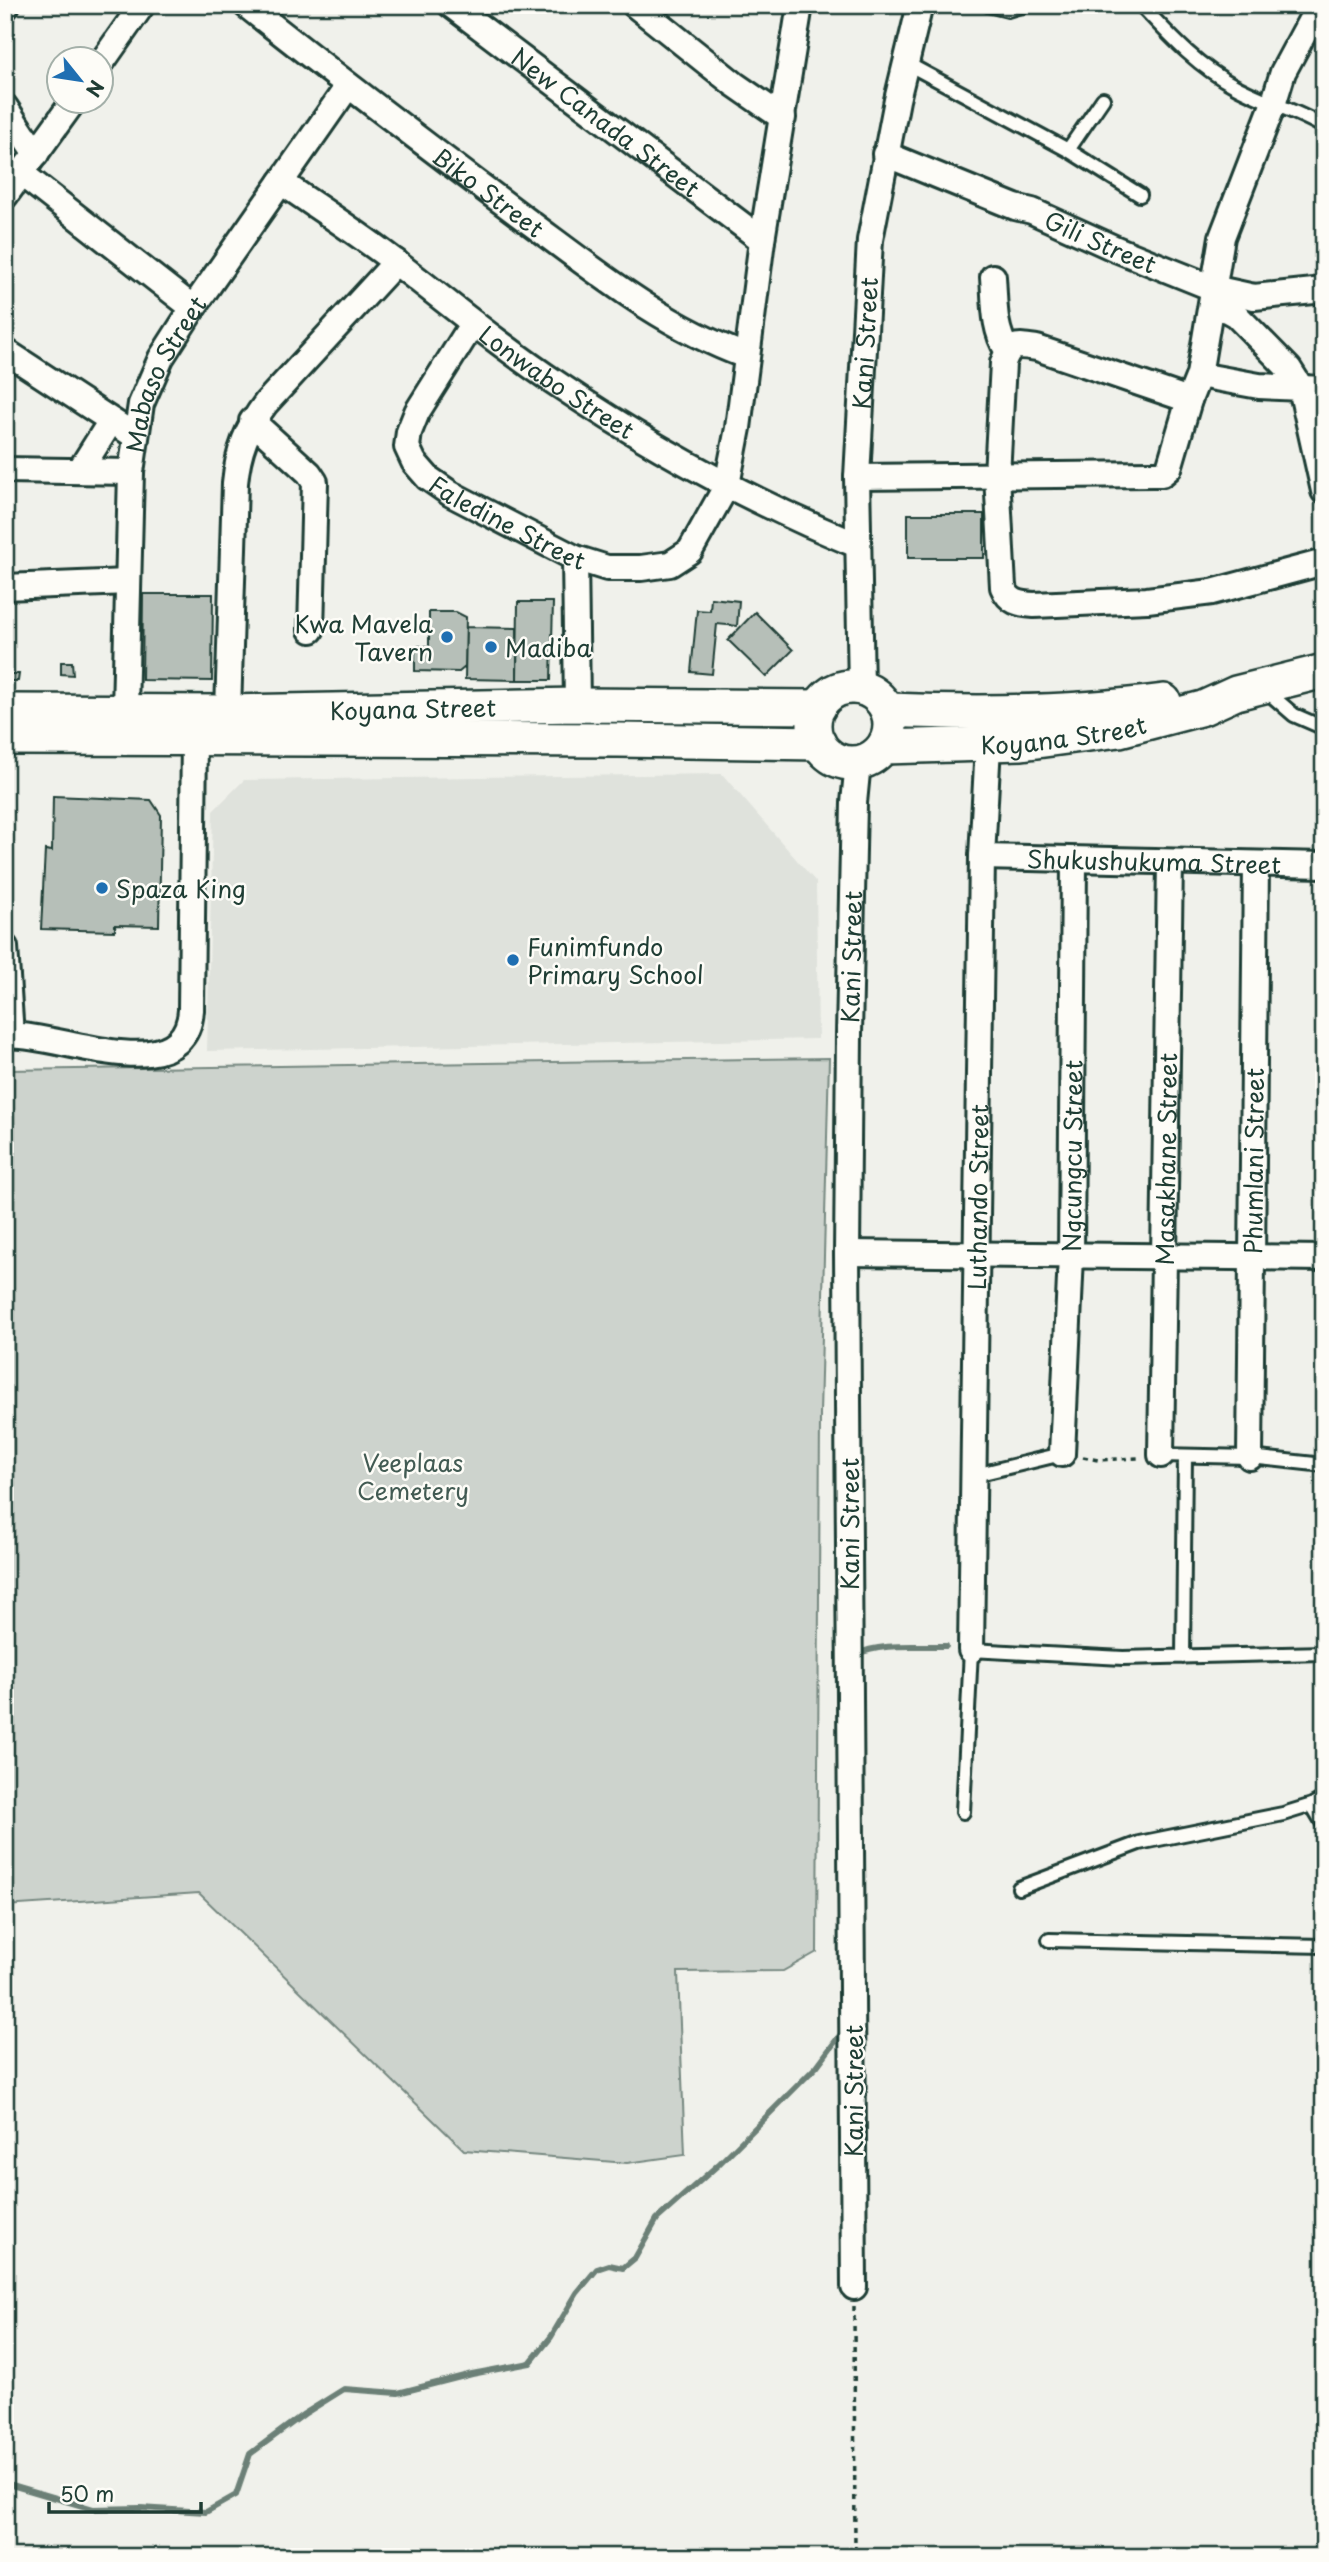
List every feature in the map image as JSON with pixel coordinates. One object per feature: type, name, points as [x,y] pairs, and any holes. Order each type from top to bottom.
[{"type":"main road","name":"Koyana Street","points":[[871,755],[1022,743],[1119,730],[1203,708],[1249,690],[1324,671]]},
{"type":"main road","points":[[849,687],[872,692],[888,710],[891,722],[889,735],[871,755],[838,761],[827,754],[819,743],[815,731],[815,718],[819,707],[826,697],[836,690],[849,687]]},
{"type":"main road","name":"Koyana Street","points":[[888,710],[972,713],[1092,709],[1249,690]]},
{"type":"main road","name":"Koyana Street","points":[[5,711],[229,712],[577,705],[819,707]]},
{"type":"main road","name":"Koyana Street","points":[[5,738],[819,743]]},
{"type":"street","points":[[113,46],[142,5]]},
{"type":"street","name":"Biko Street","points":[[246,5],[348,86],[642,306],[709,343],[746,356]]},
{"type":"street","name":"New Canada Street","points":[[451,5],[762,240]]},
{"type":"street","points":[[635,5],[723,75],[783,118]]},
{"type":"street","name":"Faledine Street","points":[[473,323],[417,412],[409,432],[407,447],[428,478],[451,494],[575,558],[607,568],[641,568],[670,564],[690,551],[727,485],[738,428],[762,240],[800,5]]},
{"type":"street","name":"Kani Street","points":[[861,688],[857,477],[870,240],[885,154],[920,5]]},
{"type":"street","points":[[857,477],[1161,474],[1169,468],[1199,375],[1222,237],[1283,72],[1319,5]]},
{"type":"street","name":"Mabaso Street","points":[[125,710],[131,472],[141,404],[149,383],[193,308],[348,86]]},
{"type":"street","points":[[5,107],[16,181],[193,308]]},
{"type":"street","points":[[16,181],[63,116]]},
{"type":"street","name":"Gili Street","points":[[885,154],[1015,207],[1032,211],[1116,249],[1212,298],[1324,290]]},
{"type":"street","name":"Lonwabo Street","points":[[281,182],[396,262],[473,323],[561,387],[727,485],[857,545]]},
{"type":"street","points":[[229,712],[237,458],[252,421],[266,403],[396,262]]},
{"type":"street","points":[[993,277],[996,324],[1000,339],[1007,350]]},
{"type":"street","points":[[1212,298],[1236,315],[1312,389],[1324,491]]},
{"type":"street","points":[[1189,400],[1037,348],[1015,346],[1007,350],[1003,363],[997,475],[1003,587],[1012,600],[1021,604],[1147,600],[1212,592],[1324,562]]},
{"type":"street","points":[[5,351],[135,436]]},
{"type":"street","points":[[1199,375],[1248,385],[1312,389]]},
{"type":"street","points":[[80,470],[111,421]]},
{"type":"street","points":[[252,421],[315,482],[311,630]]},
{"type":"street","points":[[5,470],[131,472]]},
{"type":"street","points":[[575,558],[577,705]]},
{"type":"street","points":[[5,587],[128,582]]},
{"type":"street","points":[[5,947],[8,1036],[140,1055],[165,1049],[177,1042],[185,1033],[191,1010],[194,738]]},
{"type":"street","name":"Luthando Street","points":[[971,1650],[982,857],[988,745]]},
{"type":"street","name":"Kani Street","points":[[854,2287],[847,1253],[849,1020],[854,803],[871,755]]},
{"type":"street","name":"Shukushukuma Street","points":[[982,857],[1324,865]]},
{"type":"street","name":"Ngcungcu Street","points":[[1062,1454],[1071,1256],[1074,861]]},
{"type":"street","name":"Masakhane Street","points":[[1170,862],[1165,1257],[1173,1455]]},
{"type":"street","name":"Phumlani Street","points":[[1250,1457],[1256,865]]},
{"type":"street","points":[[847,1253],[1324,1258]]},
{"type":"lane","points":[[988,5],[1008,10],[1024,5]]},
{"type":"lane","points":[[1141,5],[1208,71],[1273,105],[1324,127]]},
{"type":"lane","points":[[906,63],[1068,150],[1140,195]]},
{"type":"lane","points":[[1068,150],[1103,100]]},
{"type":"lane","points":[[1249,690],[1324,728]]},
{"type":"lane","points":[[975,1475],[1062,1454]]},
{"type":"lane","points":[[1183,1657],[1173,1455],[1250,1457],[1324,1465]]},
{"type":"lane","points":[[963,1812],[971,1650],[1065,1656],[1183,1657],[1324,1653]]},
{"type":"lane","points":[[1019,1888],[1139,1843],[1283,1814],[1318,1802],[1324,1825]]},
{"type":"lane","points":[[1049,1940],[1324,1946]]},
{"type":"path","points":[[1062,1454],[1098,1460],[1173,1455]]},
{"type":"path","points":[[854,2287],[855,2557]]},
{"type":"shaded area","name":"Funimfundo Primary School","points":[[722,774],[816,882],[818,1039],[207,1051],[213,811],[244,780]]},
{"type":"green space","name":"Veeplaas Cemetery","points":[[829,1058],[820,1414],[817,1952],[783,1971],[678,1972],[685,2155],[627,2163],[464,2150],[199,1893],[5,1906],[7,1070]]},
{"type":"building","points":[[908,514],[984,514],[984,558],[908,558]]},
{"type":"building","points":[[143,594],[213,594],[212,681],[142,680]]},
{"type":"building","points":[[711,598],[739,601],[737,626],[717,624],[712,674],[691,672],[697,610],[710,611]]},
{"type":"building","points":[[518,602],[553,602],[551,680],[517,680]]},
{"type":"building","name":"Kwa Mavela Tavern","points":[[429,612],[456,612],[466,617],[465,667],[459,672],[415,671],[415,646],[429,646]]},
{"type":"building","points":[[755,612],[793,650],[766,677],[728,640]]},
{"type":"building","name":"Madiba","points":[[466,627],[517,628],[517,680],[465,679]]},
{"type":"building","points":[[61,662],[72,662],[73,675],[61,674]]},
{"type":"building","points":[[9,674],[19,674],[18,681],[9,681]]},
{"type":"building","name":"Spaza King","points":[[53,796],[151,800],[161,815],[159,926],[115,925],[115,931],[41,929],[45,850],[52,851]]},
{"type":"waterway","points":[[855,1655],[876,1648],[946,1646]]},
{"type":"waterway","points":[[5,2483],[93,2509],[140,2508],[206,2512],[236,2495],[250,2454],[304,2414],[344,2389],[398,2393],[472,2374],[530,2363],[551,2337],[577,2293],[597,2269],[609,2265],[623,2268],[635,2258],[657,2219],[719,2164],[817,2066],[843,2031]]},
{"type":"place","name":"Kwa Mavela Tavern","points":[[447,637]]},
{"type":"place","name":"Madiba","points":[[491,647]]},
{"type":"place","name":"Spaza King","points":[[102,888]]},
{"type":"place","name":"Funimfundo Primary School","points":[[513,960]]}]
